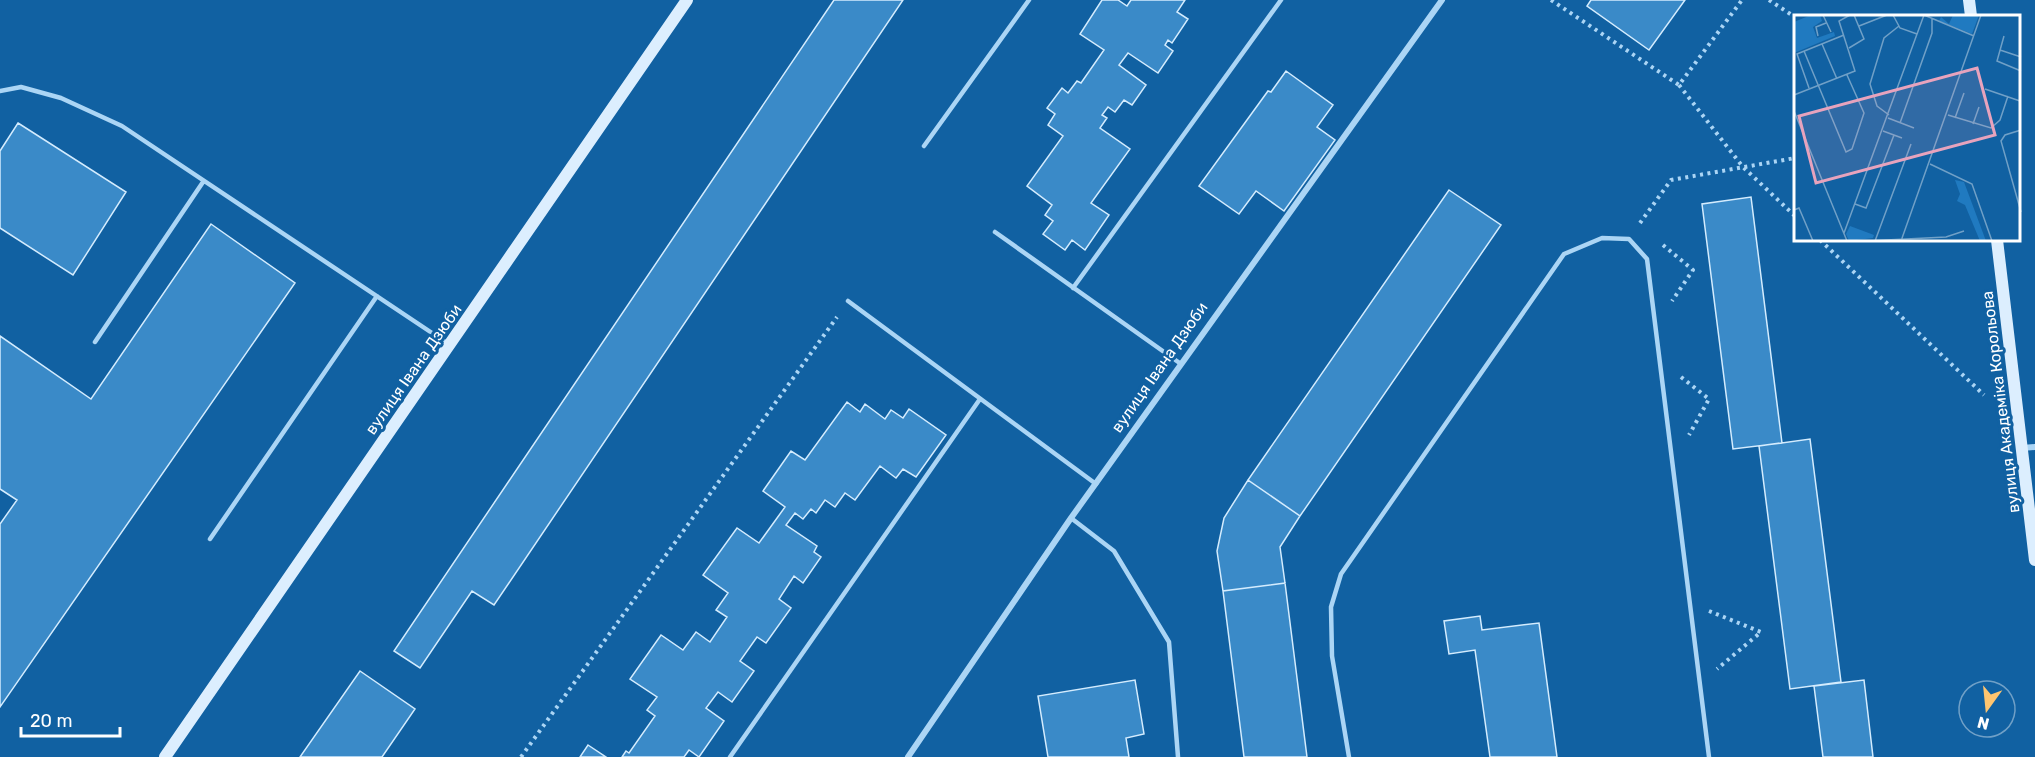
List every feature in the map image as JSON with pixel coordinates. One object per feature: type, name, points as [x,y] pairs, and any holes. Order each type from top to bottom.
[{"type":"main road","name":"вулиця Івана Дзюби","points":[[165,757],[687,0]]},
{"type":"main road","points":[[1969,0],[1971,15]]},
{"type":"main road","name":"вулиця Академіка Корольова","points":[[1997,242],[2035,560]]},
{"type":"street","name":"вулиця Івана Дзюби","points":[[908,757],[1071,518],[1442,0]]},
{"type":"street","points":[[2022,448],[2035,447]]},
{"type":"lane","points":[[924,146],[1029,0]]},
{"type":"lane","points":[[1073,288],[1281,0]]},
{"type":"lane","points":[[0,91],[21,87],[61,98],[123,126],[203,182],[450,345]]},
{"type":"lane","points":[[95,342],[203,182]]},
{"type":"lane","points":[[995,232],[1181,364]]},
{"type":"lane","points":[[1349,757],[1332,656],[1331,607],[1341,574],[1564,254],[1602,238],[1629,239],[1647,258],[1709,757]]},
{"type":"lane","points":[[210,539],[377,296]]},
{"type":"lane","points":[[848,302],[1096,484]]},
{"type":"lane","points":[[730,757],[980,399]]},
{"type":"lane","points":[[1071,518],[1114,551],[1170,642],[1178,757]]},
{"type":"path","points":[[1551,0],[1679,85],[1743,167],[1794,215]]},
{"type":"path","points":[[1679,85],[1742,0]]},
{"type":"path","points":[[1769,0],[1794,16]]},
{"type":"path","points":[[1629,239],[1671,180],[1794,158]]},
{"type":"path","points":[[1822,242],[1984,395]]},
{"type":"path","points":[[520,757],[848,302]]},
{"type":"path","points":[[1690,602],[1761,632],[1700,682]]},
{"type":"building","points":[[834,0],[903,0],[494,605],[472,591],[420,668],[394,651]]},
{"type":"building","points":[[1102,0],[1118,0],[1127,6],[1131,0],[1185,0],[1177,12],[1188,19],[1172,43],[1168,40],[1165,45],[1173,51],[1158,73],[1128,53],[1119,65],[1146,85],[1132,105],[1124,100],[1115,112],[1108,107],[1102,115],[1107,118],[1100,128],[1130,149],[1091,203],[1109,215],[1085,250],[1072,240],[1065,250],[1043,234],[1053,221],[1045,215],[1052,205],[1027,186],[1063,136],[1048,125],[1055,114],[1047,108],[1062,88],[1068,93],[1077,81],[1081,83],[1104,50],[1080,34]]},
{"type":"building","points":[[1591,0],[1685,0],[1649,50],[1587,6]]},
{"type":"building","points":[[1286,71],[1333,105],[1317,127],[1335,140],[1284,211],[1256,191],[1239,214],[1199,186],[1268,91],[1271,92]]},
{"type":"building","points":[[18,123],[126,192],[73,275],[0,228],[0,151]]},
{"type":"building","points":[[1449,190],[1501,225],[1300,516],[1248,480]]},
{"type":"building","points":[[1751,197],[1782,443],[1733,449],[1702,204]]},
{"type":"building","points":[[211,224],[295,283],[0,707],[0,524],[17,500],[0,489],[0,336],[91,399]]},
{"type":"building","points":[[847,402],[860,412],[865,404],[885,419],[891,410],[903,418],[909,409],[946,435],[916,477],[903,469],[896,478],[880,466],[855,500],[845,493],[835,507],[825,500],[816,513],[811,509],[803,519],[795,513],[786,525],[817,546],[814,552],[821,557],[803,583],[794,576],[779,599],[791,608],[766,643],[757,637],[740,661],[754,671],[732,702],[718,692],[706,708],[724,721],[699,757],[689,750],[684,757],[622,757],[626,751],[629,753],[655,716],[647,710],[657,697],[630,679],[661,635],[683,650],[696,632],[710,642],[727,617],[716,610],[728,593],[703,575],[737,528],[759,543],[785,507],[763,491],[791,451],[805,460]]},
{"type":"building","points":[[1810,439],[1841,682],[1790,689],[1759,446]]},
{"type":"building","points":[[1248,480],[1300,516],[1280,547],[1285,583],[1223,591],[1217,551],[1224,518]]},
{"type":"building","points":[[1285,583],[1307,757],[1244,757],[1223,591]]},
{"type":"building","points":[[1480,616],[1482,630],[1539,623],[1557,757],[1490,757],[1475,650],[1449,654],[1444,621]]},
{"type":"building","points":[[360,671],[415,709],[382,757],[300,757]]},
{"type":"building","points":[[1135,680],[1144,734],[1126,738],[1129,757],[1048,757],[1038,696]]},
{"type":"building","points":[[1864,680],[1873,757],[1823,757],[1814,686]]},
{"type":"building","points":[[588,745],[606,757],[580,757]]}]
